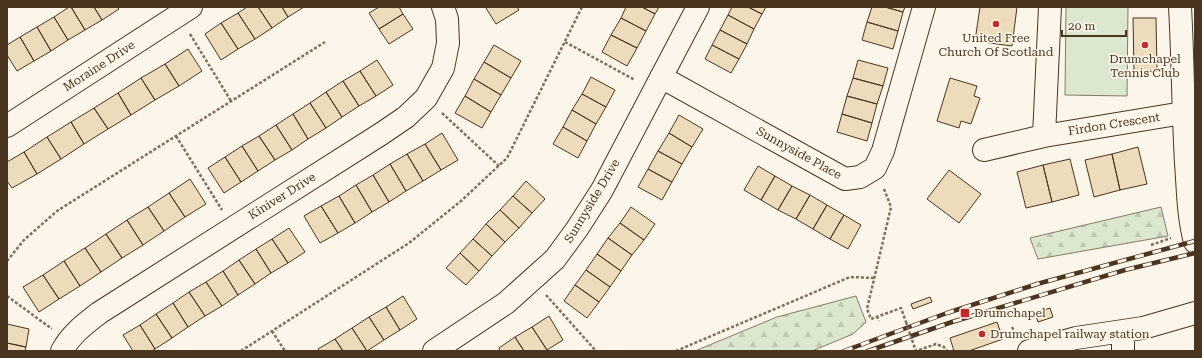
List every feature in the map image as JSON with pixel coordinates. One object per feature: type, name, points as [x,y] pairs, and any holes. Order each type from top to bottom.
[{"type":"street","name":"Kiniver Drive","points":[[65,346],[83,325],[99,313],[406,117],[426,98],[443,68],[448,43],[447,19],[443,7]]},
{"type":"street","name":"Sunnyside Drive","points":[[434,351],[506,303],[555,258],[577,229],[602,190],[698,7]]},
{"type":"street","points":[[875,168],[884,151],[924,7]]},
{"type":"street","points":[[1044,136],[1050,7]]},
{"type":"street","points":[[1180,7],[1189,74],[1183,113],[1189,202],[1195,242]]},
{"type":"street","name":"Moraine Drive","points":[[7,126],[185,11]]},
{"type":"street","name":"Sunnyside Place","points":[[658,83],[845,179],[860,177],[875,168]]},
{"type":"street","name":"Firdon Crescent","points":[[984,150],[1044,136],[1183,113]]},
{"type":"street","points":[[1029,351],[1076,338],[1124,341],[1143,328],[1195,313]]},
{"type":"path","points":[[241,351],[409,244],[461,201],[507,158],[582,7]]},
{"type":"path","points":[[185,11],[231,101]]},
{"type":"path","points":[[7,261],[24,240],[57,211],[325,42]]},
{"type":"path","points":[[565,42],[658,83]]},
{"type":"path","points":[[426,98],[499,166]]},
{"type":"path","points":[[176,136],[233,228]]},
{"type":"path","points":[[875,168],[891,206],[867,309],[871,319],[900,308],[916,350],[936,344],[944,347],[947,351]]},
{"type":"path","points":[[676,351],[850,277],[874,278]]},
{"type":"path","points":[[532,280],[596,351]]},
{"type":"path","points":[[7,296],[65,346]]},
{"type":"path","points":[[877,316],[879,321]]},
{"type":"path","points":[[272,331],[285,351]]},
{"type":"green space","points":[[1066,7],[1128,7],[1127,96],[1065,95]]},
{"type":"green space","points":[[1161,207],[1168,236],[1038,259],[1030,238]]},
{"type":"green space","points":[[856,296],[866,322],[853,334],[812,351],[695,351],[777,317]]},
{"type":"building","points":[[71,7],[85,30],[68,40],[54,17]]},
{"type":"building","points":[[71,7],[94,7],[102,20],[85,30]]},
{"type":"building","points":[[94,7],[117,7],[119,9],[102,20]]},
{"type":"building","points":[[247,7],[258,7],[272,28],[255,39],[238,13]]},
{"type":"building","points":[[258,7],[282,7],[288,17],[272,28]]},
{"type":"building","points":[[282,7],[304,7],[288,17]]},
{"type":"building","points":[[379,7],[399,7],[403,14],[379,29],[369,13]]},
{"type":"building","points":[[517,7],[519,10],[496,24],[486,8]]},
{"type":"building","points":[[626,7],[642,7],[655,14],[646,31],[621,18]]},
{"type":"building","points":[[642,7],[659,7],[655,14]]},
{"type":"building","points":[[732,7],[748,7],[762,14],[754,29],[728,15]]},
{"type":"building","points":[[748,7],[766,7],[762,14]]},
{"type":"building","points":[[872,7],[885,7],[903,12],[898,31],[867,22]]},
{"type":"building","points":[[885,7],[905,7],[903,12]]},
{"type":"building","name":"United Free Church Of Scotland","points":[[980,7],[1017,7],[1012,46],[975,41]]},
{"type":"building","points":[[238,13],[255,39],[238,49],[221,23]]},
{"type":"building","points":[[403,14],[413,29],[389,44],[379,29]]},
{"type":"building","points":[[728,15],[754,29],[747,44],[720,30]]},
{"type":"building","points":[[54,17],[68,40],[51,51],[37,27]]},
{"type":"building","points":[[621,18],[646,31],[637,48],[611,35]]},
{"type":"building","name":"Drumchapel Tennis Club","points":[[1133,18],[1156,18],[1157,71],[1134,72]]},
{"type":"building","points":[[867,22],[898,31],[893,49],[862,40]]},
{"type":"building","points":[[221,23],[238,49],[221,60],[205,34]]},
{"type":"building","points":[[37,27],[51,51],[34,61],[20,37]]},
{"type":"building","points":[[720,30],[747,44],[739,59],[712,45]]},
{"type":"building","points":[[611,35],[637,48],[627,66],[602,52]]},
{"type":"building","points":[[20,37],[34,61],[17,71],[7,55],[7,45]]},
{"type":"building","points":[[494,45],[521,61],[511,78],[484,62]]},
{"type":"building","points":[[712,45],[739,59],[731,73],[705,59]]},
{"type":"building","points":[[188,49],[202,71],[179,86],[165,64]]},
{"type":"building","points":[[377,60],[393,85],[376,96],[360,71]]},
{"type":"building","points":[[858,60],[888,68],[883,86],[853,78]]},
{"type":"building","points":[[484,62],[511,78],[501,95],[474,79]]},
{"type":"building","points":[[165,64],[179,86],[155,100],[141,78]]},
{"type":"building","points":[[360,71],[376,96],[359,106],[343,81]]},
{"type":"building","points":[[591,77],[615,90],[606,107],[582,94]]},
{"type":"building","points":[[141,78],[155,100],[131,115],[118,93]]},
{"type":"building","points":[[853,78],[883,86],[877,104],[847,96]]},
{"type":"building","points":[[950,78],[977,86],[974,96],[980,98],[971,124],[961,121],[959,128],[937,121]]},
{"type":"building","points":[[474,79],[501,95],[491,112],[465,96]]},
{"type":"building","points":[[343,81],[359,106],[342,117],[326,92]]},
{"type":"building","points":[[326,92],[342,117],[326,128],[310,103]]},
{"type":"building","points":[[118,93],[131,115],[108,129],[94,108]]},
{"type":"building","points":[[582,94],[606,107],[596,124],[572,110]]},
{"type":"building","points":[[465,96],[491,112],[482,128],[455,113]]},
{"type":"building","points":[[847,96],[877,104],[872,123],[842,114]]},
{"type":"building","points":[[310,103],[326,128],[308,139],[293,114]]},
{"type":"building","points":[[94,108],[108,129],[84,144],[71,122]]},
{"type":"building","points":[[572,110],[596,124],[587,141],[563,127]]},
{"type":"building","points":[[293,114],[308,139],[292,150],[276,125]]},
{"type":"building","points":[[842,114],[872,123],[867,141],[837,132]]},
{"type":"building","points":[[679,115],[703,129],[692,147],[669,133]]},
{"type":"building","points":[[71,122],[84,144],[61,159],[47,137]]},
{"type":"building","points":[[276,125],[292,150],[275,160],[259,136]]},
{"type":"building","points":[[563,127],[587,141],[578,158],[553,144]]},
{"type":"building","points":[[442,133],[458,160],[441,170],[425,144]]},
{"type":"building","points":[[669,133],[692,147],[682,164],[658,151]]},
{"type":"building","points":[[259,136],[275,160],[258,171],[242,146]]},
{"type":"building","points":[[47,137],[61,159],[37,174],[24,152]]},
{"type":"building","points":[[425,144],[441,170],[423,181],[407,154]]},
{"type":"building","points":[[242,146],[258,171],[241,182],[225,157]]},
{"type":"building","points":[[1138,147],[1147,184],[1120,190],[1112,154]]},
{"type":"building","points":[[658,151],[682,164],[672,182],[648,169]]},
{"type":"building","points":[[24,152],[37,174],[12,188],[7,181],[7,162]]},
{"type":"building","points":[[407,154],[423,181],[406,191],[390,164]]},
{"type":"building","points":[[1112,154],[1120,190],[1094,197],[1085,160]]},
{"type":"building","points":[[225,157],[241,182],[224,193],[208,168]]},
{"type":"building","points":[[1070,159],[1079,195],[1052,202],[1043,165]]},
{"type":"building","points":[[390,164],[406,191],[389,202],[373,175]]},
{"type":"building","points":[[1043,165],[1052,202],[1026,208],[1017,172]]},
{"type":"building","points":[[758,166],[775,176],[761,200],[744,190]]},
{"type":"building","points":[[648,169],[672,182],[662,200],[638,187]]},
{"type":"building","points":[[949,170],[981,194],[959,223],[927,199]]},
{"type":"building","points":[[373,175],[389,202],[372,212],[356,185]]},
{"type":"building","points":[[775,176],[792,186],[778,210],[761,200]]},
{"type":"building","points":[[190,179],[206,204],[185,217],[169,193]]},
{"type":"building","points":[[526,181],[545,199],[532,213],[513,196]]},
{"type":"building","points":[[356,185],[372,212],[355,223],[339,196]]},
{"type":"building","points":[[792,186],[810,195],[796,219],[778,210]]},
{"type":"building","points":[[169,193],[185,217],[164,231],[148,207]]},
{"type":"building","points":[[810,195],[827,205],[813,229],[796,219]]},
{"type":"building","points":[[339,196],[355,223],[338,233],[321,206]]},
{"type":"building","points":[[513,196],[532,213],[519,228],[500,210]]},
{"type":"building","points":[[827,205],[844,215],[830,239],[813,229]]},
{"type":"building","points":[[321,206],[338,233],[320,243],[304,216]]},
{"type":"building","points":[[148,207],[164,231],[143,245],[127,220]]},
{"type":"building","points":[[631,207],[655,224],[644,240],[620,223]]},
{"type":"building","points":[[500,210],[519,228],[505,242],[486,224]]},
{"type":"building","points":[[844,215],[861,225],[848,249],[830,239]]},
{"type":"building","points":[[127,220],[143,245],[122,258],[106,234]]},
{"type":"building","points":[[620,223],[644,240],[632,255],[608,238]]},
{"type":"building","points":[[486,224],[505,242],[492,256],[473,239]]},
{"type":"building","points":[[289,228],[305,252],[288,263],[272,239]]},
{"type":"building","points":[[106,234],[122,258],[101,272],[85,248]]},
{"type":"building","points":[[608,238],[632,255],[621,271],[597,254]]},
{"type":"building","points":[[272,239],[288,263],[271,273],[256,249]]},
{"type":"building","points":[[473,239],[492,256],[479,271],[460,253]]},
{"type":"building","points":[[85,248],[101,272],[80,286],[64,261]]},
{"type":"building","points":[[256,249],[271,273],[255,284],[239,260]]},
{"type":"building","points":[[460,253],[479,271],[466,285],[446,268]]},
{"type":"building","points":[[597,254],[621,271],[610,287],[586,270]]},
{"type":"building","points":[[239,260],[255,284],[238,295],[223,271]]},
{"type":"building","points":[[64,261],[80,286],[59,299],[43,275]]},
{"type":"building","points":[[586,270],[610,287],[599,302],[575,285]]},
{"type":"building","points":[[223,271],[238,295],[222,306],[206,282]]},
{"type":"building","points":[[43,275],[59,299],[39,312],[23,287]]},
{"type":"building","points":[[206,282],[222,306],[205,316],[189,292]]},
{"type":"building","points":[[575,285],[599,302],[587,318],[564,301]]},
{"type":"building","points":[[189,292],[205,316],[188,327],[173,303]]},
{"type":"building","points":[[403,296],[417,319],[400,330],[386,307]]},
{"type":"building","points":[[930,297],[932,302],[913,309],[911,304]]},
{"type":"building","points":[[173,303],[188,327],[172,338],[156,314]]},
{"type":"building","points":[[386,307],[400,330],[384,340],[369,317]]},
{"type":"building","points":[[1050,308],[1053,317],[1038,322],[1035,313]]},
{"type":"building","points":[[156,314],[172,338],[155,349],[140,325]]},
{"type":"building","points":[[549,316],[563,340],[547,350],[532,327]]},
{"type":"building","points":[[369,317],[384,340],[367,351],[352,328]]},
{"type":"building","name":"Drumchapel railway station","points":[[997,322],[1003,339],[969,351],[954,351],[950,338]]},
{"type":"building","points":[[7,324],[29,329],[26,347],[7,343]]},
{"type":"building","points":[[140,325],[155,349],[152,351],[133,351],[123,335]]},
{"type":"building","points":[[532,327],[547,350],[524,351],[515,337]]},
{"type":"building","points":[[352,328],[367,351],[343,351],[335,339]]},
{"type":"building","points":[[515,337],[524,351],[500,351],[499,348]]},
{"type":"building","points":[[335,339],[343,351],[319,351],[318,349]]},
{"type":"building","points":[[7,343],[26,347],[25,351],[7,351]]},
{"type":"railway","points":[[844,351],[947,313],[1037,284],[1195,241]]},
{"type":"railway","points":[[868,351],[952,322],[1125,270],[1195,253]]},
{"type":"place","name":"United Free Church Of Scotland","points":[[996,24]]},
{"type":"place","name":"Drumchapel Tennis Club","points":[[1145,45]]},
{"type":"place","name":"Drumchapel","points":[[965,313]]},
{"type":"place","name":"Drumchapel railway station","points":[[982,334]]}]
